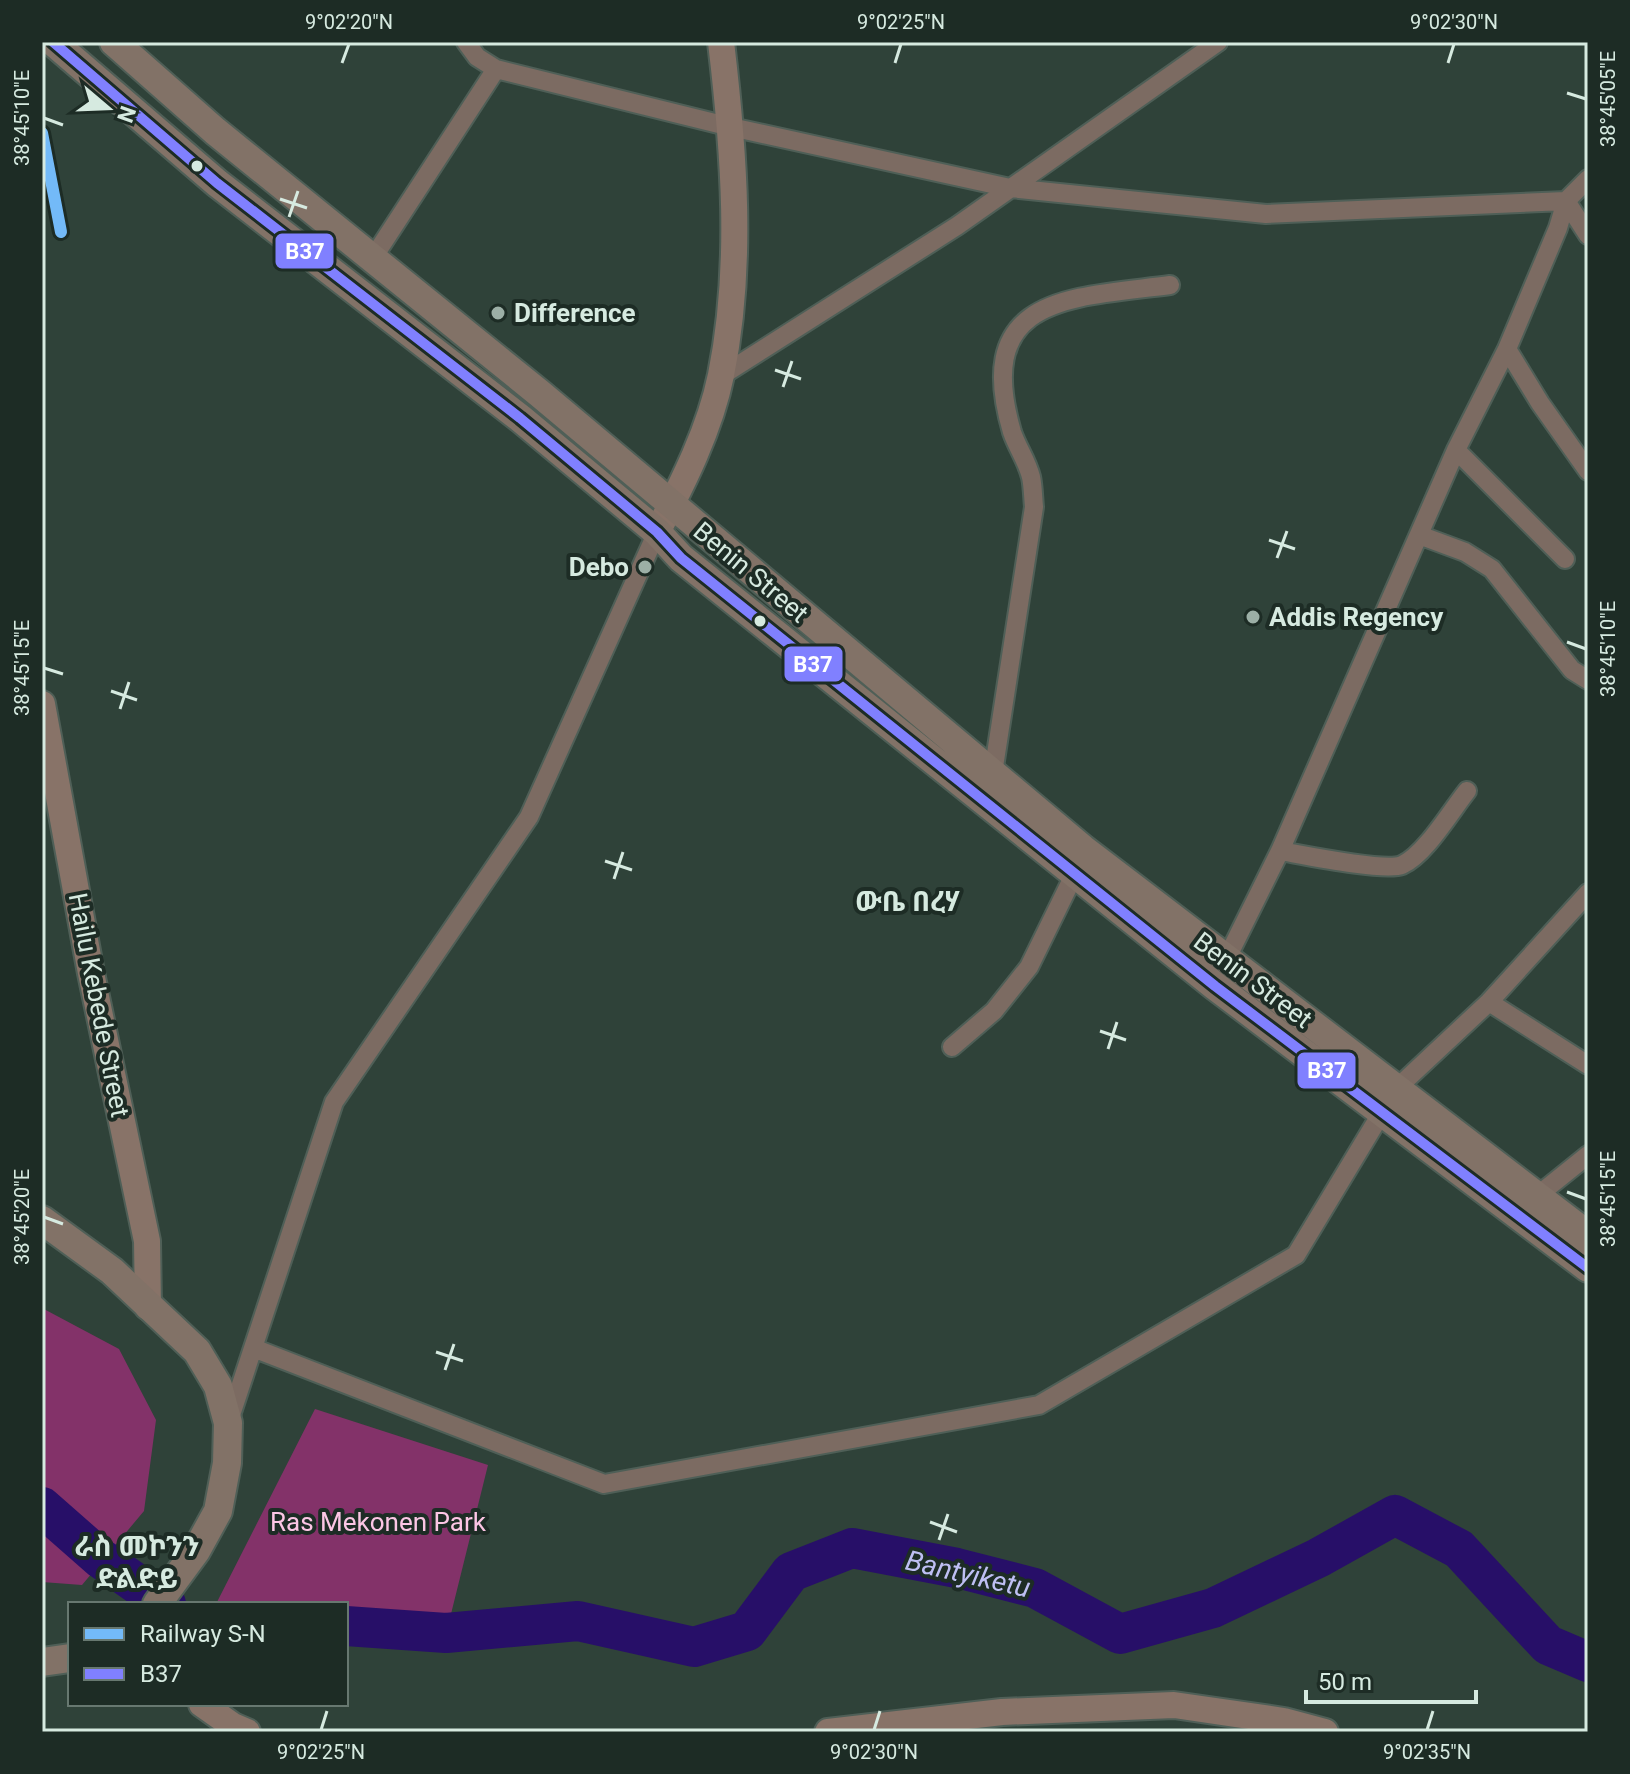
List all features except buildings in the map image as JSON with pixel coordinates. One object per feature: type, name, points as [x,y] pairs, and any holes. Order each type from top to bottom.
[{"type":"main road","name":"Benin Street","points":[[53,42],[217,183],[520,418],[657,532],[681,558],[988,788],[1079,862],[1530,1207],[1588,1268]]},
{"type":"main road","name":"Benin Street","points":[[114,42],[215,131],[539,393],[671,505],[988,788]]},
{"type":"main road","points":[[657,532],[706,425],[721,376],[731,301],[734,229],[731,127],[721,42]]},
{"type":"main road","points":[[520,418],[539,393]]},
{"type":"main road","name":"Hailu Kebede Street","points":[[42,704],[91,973],[147,1241],[148,1307]]},
{"type":"main road","name":"Benin Street","points":[[1079,862],[1226,960],[1389,1101]]},
{"type":"main road","name":"Benin Street","points":[[1530,1207],[1588,1235]]},
{"type":"main road","points":[[42,1220],[112,1271],[197,1351],[218,1386],[228,1423],[227,1463],[218,1511],[196,1551],[158,1602]]},
{"type":"main road","points":[[42,1662],[68,1658]]},
{"type":"main road","points":[[828,1732],[1002,1712],[1174,1705],[1284,1721],[1325,1732]]},
{"type":"main road","points":[[205,1706],[247,1732]]},
{"type":"street","points":[[466,42],[477,57],[496,69],[731,127],[1010,188],[1266,214],[1566,201]]},
{"type":"street","points":[[721,376],[957,226],[1218,42]]},
{"type":"street","points":[[373,258],[496,69]]},
{"type":"street","points":[[1226,960],[1280,851],[1456,450],[1507,349],[1558,228],[1566,201],[1588,179]]},
{"type":"street","points":[[1566,201],[1588,235]]},
{"type":"street","points":[[988,788],[1034,507],[1031,476],[1012,433],[1004,392],[1006,351],[1022,322],[1042,309],[1070,298],[1170,285]]},
{"type":"street","points":[[1507,349],[1588,471]]},
{"type":"street","points":[[1456,450],[1565,559]]},
{"type":"street","points":[[228,1423],[334,1102],[529,817],[657,532]]},
{"type":"street","points":[[1419,535],[1484,562],[1572,670],[1588,680]]},
{"type":"street","points":[[1280,851],[1380,866],[1400,866],[1416,856],[1467,791]]},
{"type":"street","points":[[952,1047],[994,1011],[1029,967],[1079,862]]},
{"type":"street","points":[[253,1348],[604,1484],[1039,1405],[1296,1255],[1389,1101],[1489,1002],[1588,893]]},
{"type":"street","points":[[1489,1002],[1588,1065]]},
{"type":"street","points":[[1530,1207],[1588,1155]]},
{"type":"green space","points":[[42,1308],[119,1349],[156,1420],[144,1511],[82,1585],[42,1582]]},
{"type":"green space","name":"Ras Mekonen Park","points":[[315,1409],[488,1465],[450,1618],[348,1615],[348,1602],[217,1602]]},
{"type":"waterway","name":"Bantyiketu","points":[[42,1507],[100,1558],[163,1602]]},
{"type":"waterway","name":"Bantyiketu","points":[[348,1626],[446,1633],[578,1621],[694,1647],[747,1631],[791,1572],[852,1548],[957,1568],[1035,1588],[1120,1634],[1213,1608],[1318,1558],[1395,1515],[1459,1549],[1548,1645],[1588,1662]]},
{"type":"rail line","name":"S-N","points":[[42,133],[61,232]]},
{"type":"transit line","name":"B37","points":[[53,42],[217,183],[520,418],[657,532],[681,558],[1215,986],[1588,1268]]},
{"type":"place","name":"Difference","points":[[498,313]]},
{"type":"place","name":"Debo","points":[[645,567]]},
{"type":"place","name":"Addis Regency","points":[[1253,617]]},
{"type":"district","name":"ውቤ በረሃ","points":[[908,901]]},
{"type":"district","name":"ራስ መኮንን ድልድይ","points":[[137,1562]]}]
